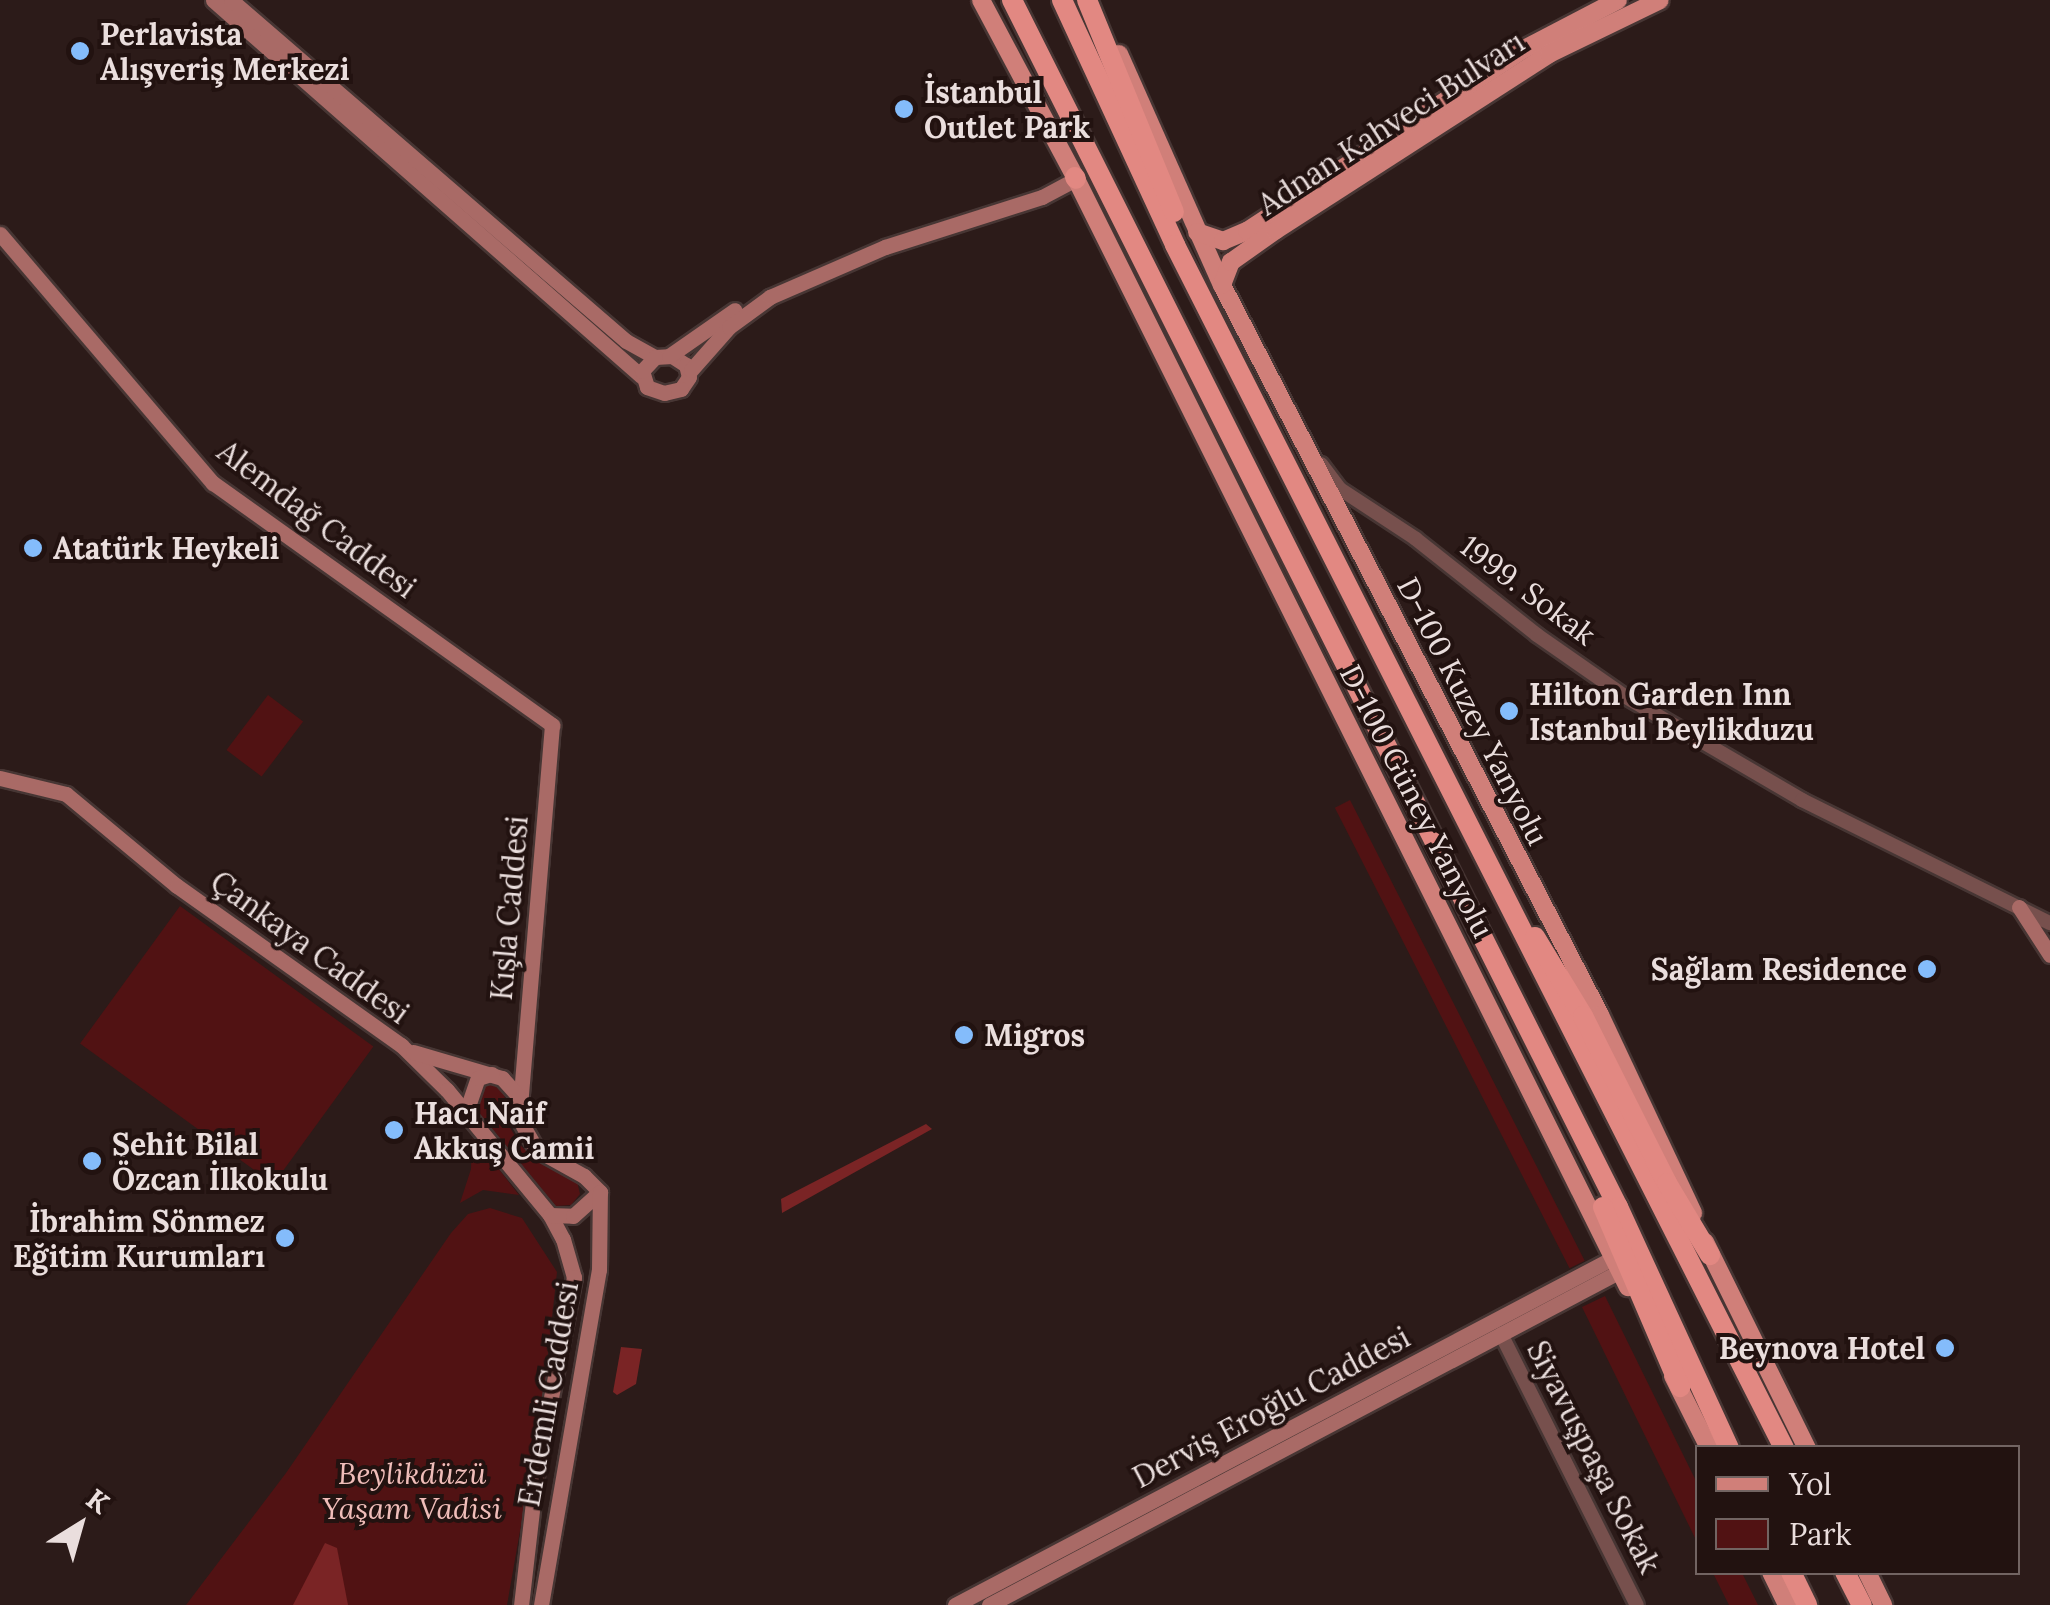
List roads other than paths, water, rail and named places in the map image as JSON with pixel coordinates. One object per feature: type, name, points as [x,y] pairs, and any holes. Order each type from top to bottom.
[{"type":"highway","points":[[1062,0],[1216,326],[1782,1445]]},
{"type":"highway","points":[[1088,0],[1216,326]]},
{"type":"highway","points":[[1012,5],[1560,1092],[1728,1445]]},
{"type":"highway","points":[[1513,914],[1552,959],[1667,1183],[1710,1254]]},
{"type":"highway","points":[[1560,1092],[1591,1179],[1680,1387]]},
{"type":"highway","points":[[1792,1575],[1807,1605]]},
{"type":"highway","points":[[1847,1575],[1862,1605]]},
{"type":"main road","points":[[212,0],[248,21],[626,341],[690,370]]},
{"type":"main road","points":[[231,0],[248,21],[653,391],[674,393],[687,383],[690,370],[729,327],[770,297],[885,246],[1042,197],[1070,181]]},
{"type":"main road","name":"D-100 Güney Yanyolu","points":[[981,0],[1708,1445]]},
{"type":"main road","name":"D-100 Kuzey Yanyolu","points":[[1088,0],[1141,100],[1222,285],[1600,1015],[1710,1254],[1806,1445]]},
{"type":"main road","name":"Adnan Kahveci Bulvarı","points":[[1222,285],[1231,262],[1252,246],[1618,0]]},
{"type":"main road","name":"Adnan Kahveci Bulvarı","points":[[1198,232],[1222,241],[1247,231],[1559,39],[1660,0]]},
{"type":"main road","points":[[641,376],[644,366],[766,291],[839,256],[1070,181]]},
{"type":"main road","name":"Alemdağ Caddesi","points":[[0,234],[213,483],[552,726]]},
{"type":"main road","name":"Kışla Caddesi","points":[[518,1096],[552,726]]},
{"type":"main road","name":"Çankaya Caddesi","points":[[0,778],[66,794],[177,886],[401,1046],[466,1112],[550,1214]]},
{"type":"main road","points":[[2019,907],[2050,955]]},
{"type":"main road","points":[[401,1046],[428,1058],[491,1074],[513,1085],[520,1119],[537,1150],[584,1176],[600,1192],[573,1216],[550,1214]]},
{"type":"main road","points":[[466,1112],[478,1078],[491,1074]]},
{"type":"main road","name":"Erdemli Caddesi","points":[[541,1605],[599,1270],[600,1192]]},
{"type":"main road","name":"Erdemli Caddesi","points":[[521,1605],[536,1476],[574,1277],[564,1239],[550,1214]]},
{"type":"main road","name":"Derviş Eroğlu Caddesi","points":[[955,1605],[975,1600],[1617,1265]]},
{"type":"main road","name":"Derviş Eroğlu Caddesi","points":[[988,1605],[1243,1461]]},
{"type":"main road","points":[[1772,1575],[1787,1605]]},
{"type":"main road","points":[[1868,1575],[1883,1605]]},
{"type":"street","name":"1999. Sokak","points":[[1309,447],[1340,489],[1416,539],[1537,636],[1626,698],[1802,800],[2050,923]]},
{"type":"street","name":"Siyavuşpaşa Sokak","points":[[1498,1328],[1637,1605]]},
{"type":"place","name":"Perlavista Alışveriş Merkezi","points":[[80,51]]},
{"type":"place","name":"İstanbul Outlet Park","points":[[904,109]]},
{"type":"place","name":"Atatürk Heykeli","points":[[33,548]]},
{"type":"place","name":"Hilton Garden Inn Istanbul Beylikduzu","points":[[1509,711]]},
{"type":"place","name":"Sağlam Residence","points":[[1927,969]]},
{"type":"place","name":"Migros","points":[[964,1035]]},
{"type":"place","name":"Hacı Naif Akkuş Camii","points":[[394,1130]]},
{"type":"place","name":"Şehit Bilal Özcan İlkokulu","points":[[92,1161]]},
{"type":"place","name":"İbrahim Sönmez Eğitim Kurumları","points":[[285,1238]]},
{"type":"place","name":"Beynova Hotel","points":[[1945,1348]]},
{"type":"park label","name":"Beylikdüzü Yaşam Vadisi","points":[[412,1490]]}]
